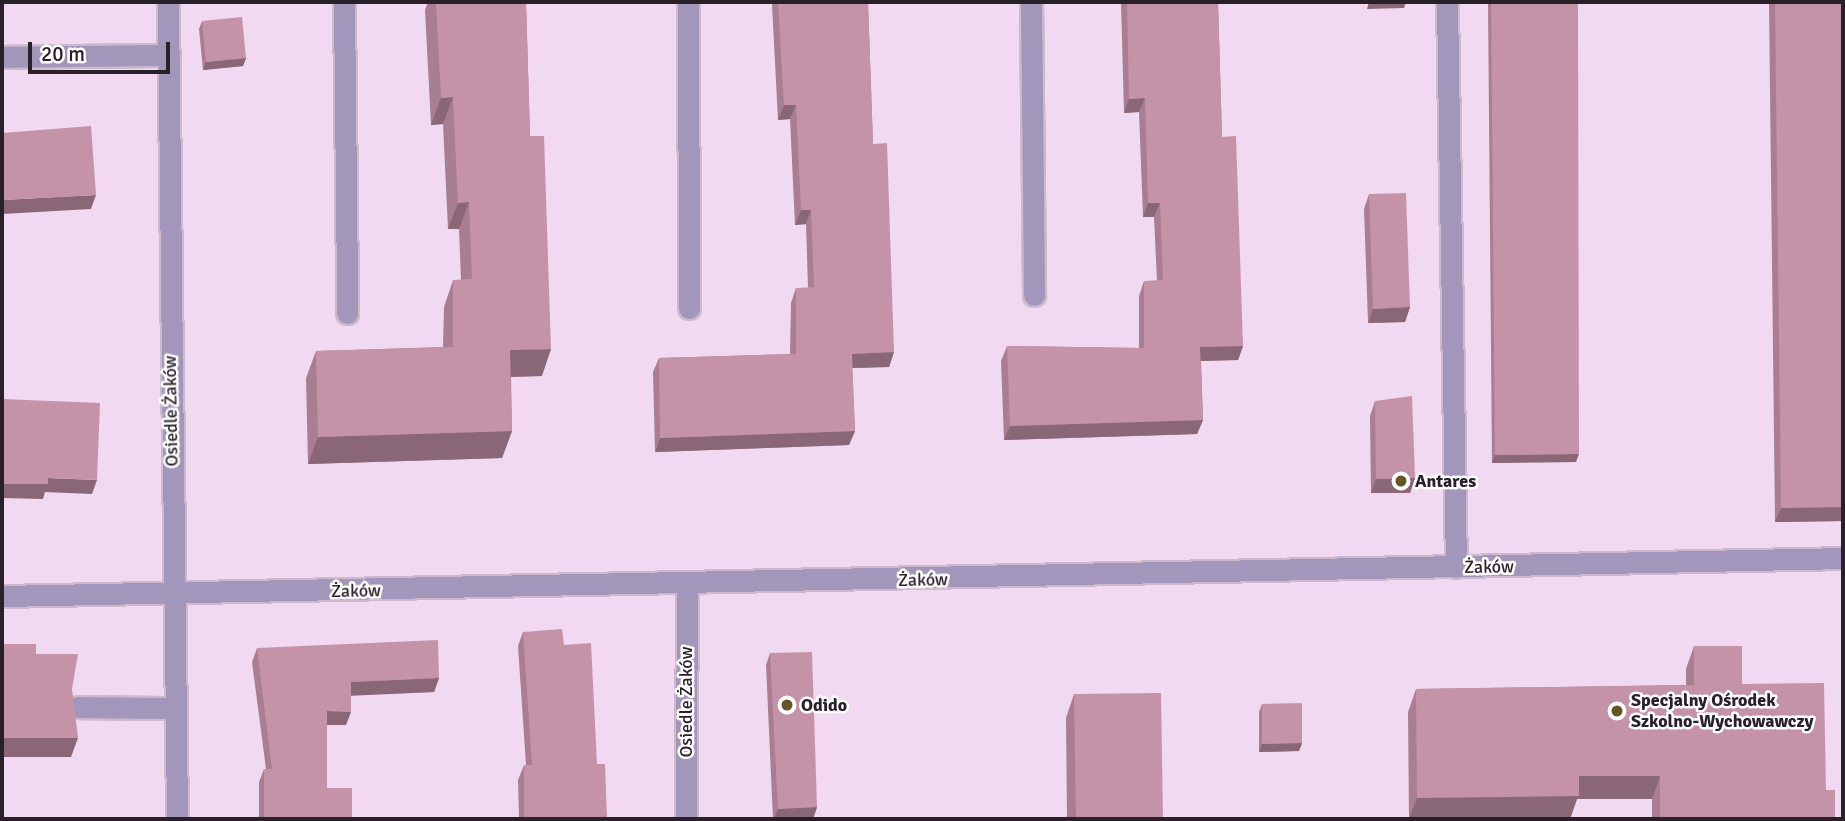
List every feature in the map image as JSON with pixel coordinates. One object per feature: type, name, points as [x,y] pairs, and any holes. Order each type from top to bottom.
[{"type":"street","name":"Osiedle Żaków","points":[[169,2],[177,819]]},
{"type":"street","points":[[344,2],[347,313]]},
{"type":"street","points":[[688,2],[689,309]]},
{"type":"street","points":[[1031,2],[1034,295]]},
{"type":"street","points":[[1447,2],[1457,567]]},
{"type":"street","points":[[2,57],[168,55]]},
{"type":"street","name":"Żaków","points":[[2,596],[687,585],[1843,558]]},
{"type":"street","name":"Osiedle Żaków","points":[[686,819],[687,585]]},
{"type":"street","points":[[79,707],[175,708]]},
{"type":"building","points":[[436,2],[526,2],[530,136],[544,136],[551,349],[510,350],[512,431],[318,437],[316,351],[453,347],[453,280],[472,279],[469,202],[458,203],[453,97],[441,98]]},
{"type":"building","points":[[778,2],[868,2],[873,144],[887,143],[894,352],[852,354],[855,431],[660,438],[659,358],[796,354],[796,288],[814,287],[811,210],[801,210],[796,105],[784,105]]},
{"type":"building","points":[[1127,2],[1218,2],[1222,137],[1236,136],[1243,346],[1200,347],[1203,420],[1010,426],[1007,346],[1144,348],[1144,281],[1163,280],[1160,203],[1148,203],[1145,98],[1129,99]]},
{"type":"building","points":[[1491,2],[1578,2],[1579,454],[1495,455]]},
{"type":"building","points":[[1775,2],[1843,2],[1843,507],[1781,508]]},
{"type":"building","points":[[242,17],[246,58],[206,62],[202,21]]},
{"type":"building","points":[[91,126],[96,195],[2,200],[2,133]]},
{"type":"building","points":[[1406,193],[1410,307],[1373,309],[1369,194]]},
{"type":"building","points":[[1412,396],[1415,478],[1376,479],[1375,401]]},
{"type":"building","points":[[2,399],[100,403],[97,480],[48,478],[48,484],[2,484]]},
{"type":"building","points":[[562,629],[564,645],[591,643],[597,764],[605,764],[607,819],[524,819],[524,765],[532,765],[523,632]]},
{"type":"building","points":[[438,640],[439,678],[351,682],[351,712],[327,711],[327,788],[352,788],[352,819],[264,819],[264,769],[272,769],[257,648]]},
{"type":"building","points":[[2,644],[36,644],[36,654],[78,654],[72,689],[78,738],[2,738]]},
{"type":"building","points":[[1694,646],[1742,646],[1742,684],[1824,683],[1826,790],[1835,790],[1835,819],[1660,819],[1660,776],[1579,776],[1579,796],[1417,798],[1416,689],[1694,685]]},
{"type":"building","points":[[812,652],[817,807],[778,809],[770,653]]},
{"type":"building","points":[[1161,693],[1163,819],[1076,819],[1074,694]]},
{"type":"building","points":[[1302,703],[1302,743],[1262,744],[1262,704]]},
{"type":"place","name":"Antares","points":[[1401,481]]},
{"type":"place","name":"Odido","points":[[787,705]]},
{"type":"place","name":"Specjalny Ośrodek Szkolno-Wychowawczy","points":[[1617,711]]}]
